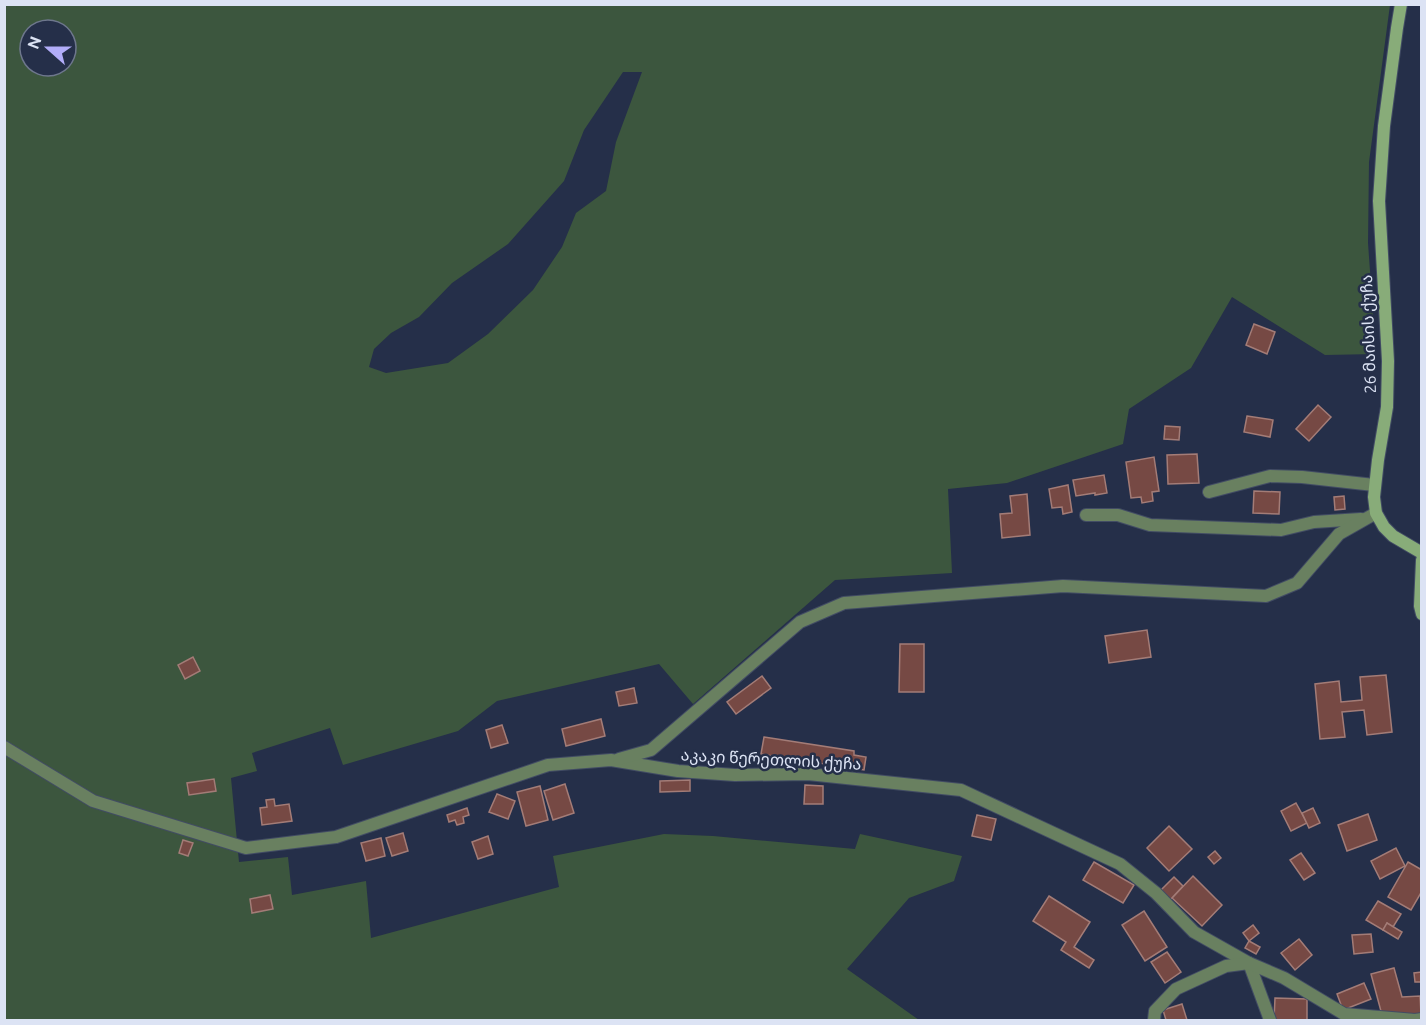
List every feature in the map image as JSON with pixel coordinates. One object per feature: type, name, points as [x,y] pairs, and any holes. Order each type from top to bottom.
[{"type":"main road","name":"26 მაისის ქუჩა","points":[[1376,513],[1374,485],[1387,407],[1388,360],[1379,201],[1384,126],[1401,4]]},
{"type":"main road","points":[[1376,513],[1384,527],[1393,536],[1422,553]]},
{"type":"main road","points":[[1422,560],[1420,606],[1422,614]]},
{"type":"street","points":[[1209,492],[1270,476],[1374,485]]},
{"type":"street","points":[[1086,515],[1118,515],[1150,525],[1281,530],[1314,522],[1361,519],[1376,513]]},
{"type":"street","points":[[611,760],[651,750],[800,622],[844,603],[1063,586],[1266,596],[1297,583],[1339,534],[1376,513]]},
{"type":"street","name":"აკაკი წერეთლის ქუჩა","points":[[4,747],[93,801],[246,848],[336,837],[548,765],[611,760],[678,771],[735,775],[808,774],[961,790],[1120,864],[1156,893],[1194,932],[1250,963],[1284,978],[1344,1014],[1422,1019]]},
{"type":"street","points":[[1154,1020],[1155,1011],[1176,988],[1226,966],[1250,963],[1269,1020]]},
{"type":"green space","points":[[5,5],[1390,5],[1369,162],[1368,243],[1376,354],[1325,355],[1232,297],[1191,368],[1129,409],[1123,444],[1007,483],[948,489],[952,573],[835,580],[693,704],[659,664],[497,701],[458,731],[343,765],[330,728],[252,753],[257,771],[231,778],[239,862],[288,857],[292,895],[366,881],[371,938],[559,887],[553,856],[664,834],[713,836],[855,849],[860,834],[962,856],[954,881],[909,898],[847,969],[919,1020],[5,1020]],"holes":[[[623,72],[642,72],[616,142],[606,191],[576,213],[562,247],[533,290],[488,334],[448,363],[386,373],[369,367],[374,349],[391,333],[419,317],[452,283],[508,244],[564,181],[584,130]]]},
{"type":"building","points":[[1254,324],[1275,332],[1267,354],[1246,345]]},
{"type":"building","points":[[1318,405],[1331,417],[1309,441],[1296,429]]},
{"type":"building","points":[[1247,416],[1273,420],[1270,437],[1244,432]]},
{"type":"building","points":[[1165,426],[1180,427],[1179,440],[1164,439]]},
{"type":"building","points":[[1197,454],[1199,483],[1168,484],[1167,455]]},
{"type":"building","points":[[1154,457],[1159,491],[1152,492],[1153,501],[1142,503],[1141,497],[1131,498],[1126,462]]},
{"type":"building","points":[[1104,475],[1107,493],[1076,496],[1073,480]]},
{"type":"building","points":[[1068,485],[1072,512],[1063,514],[1062,507],[1052,508],[1049,489]]},
{"type":"building","points":[[1254,491],[1280,492],[1279,514],[1253,513]]},
{"type":"building","points":[[1027,494],[1030,535],[1002,538],[1000,514],[1012,513],[1010,496]]},
{"type":"building","points":[[1344,496],[1345,509],[1335,510],[1334,497]]},
{"type":"building","points":[[1147,630],[1151,657],[1109,663],[1105,636]]},
{"type":"building","points":[[900,644],[924,644],[924,692],[899,692]]},
{"type":"building","points":[[193,657],[200,671],[185,679],[178,665]]},
{"type":"building","points":[[1386,675],[1392,732],[1367,735],[1364,710],[1342,712],[1345,737],[1320,739],[1315,684],[1339,681],[1341,702],[1362,700],[1360,677]]},
{"type":"building","points":[[762,676],[771,688],[736,714],[727,702]]},
{"type":"building","points":[[634,688],[637,703],[619,706],[616,692]]},
{"type":"building","points":[[601,719],[605,736],[566,746],[562,729]]},
{"type":"building","points":[[502,725],[508,743],[491,748],[486,730]]},
{"type":"building","points":[[764,737],[854,751],[854,755],[866,757],[864,770],[761,754]]},
{"type":"building","points":[[214,779],[216,791],[189,795],[187,783]]},
{"type":"building","points":[[690,780],[690,791],[660,792],[660,781]]},
{"type":"building","points":[[565,784],[574,813],[553,820],[544,791]]},
{"type":"building","points":[[805,785],[823,786],[823,804],[804,804]]},
{"type":"building","points":[[540,786],[548,820],[526,826],[517,792]]},
{"type":"building","points":[[497,794],[515,801],[508,819],[489,812]]},
{"type":"building","points":[[274,799],[275,806],[289,804],[292,821],[262,825],[260,808],[267,807],[266,800]]},
{"type":"building","points":[[1296,803],[1307,823],[1291,831],[1281,811]]},
{"type":"building","points":[[467,808],[469,815],[463,817],[464,823],[457,825],[455,820],[449,822],[447,815]]},
{"type":"building","points":[[1313,808],[1320,823],[1309,828],[1302,813]]},
{"type":"building","points":[[1368,814],[1377,840],[1347,851],[1338,825]]},
{"type":"building","points":[[977,815],[996,819],[991,840],[972,836]]},
{"type":"building","points":[[1169,826],[1192,849],[1169,871],[1147,848]]},
{"type":"building","points":[[403,833],[408,851],[392,856],[386,838]]},
{"type":"building","points":[[488,836],[493,854],[478,859],[472,842]]},
{"type":"building","points":[[381,838],[385,856],[366,861],[361,843]]},
{"type":"building","points":[[183,840],[193,843],[188,856],[179,853]]},
{"type":"building","points":[[1396,848],[1405,866],[1380,879],[1371,861]]},
{"type":"building","points":[[1215,851],[1221,858],[1214,864],[1208,857]]},
{"type":"building","points":[[1301,853],[1315,873],[1304,880],[1290,860]]},
{"type":"building","points":[[1094,862],[1134,885],[1123,903],[1083,880]]},
{"type":"building","points":[[1408,862],[1422,870],[1422,891],[1411,910],[1388,897]]},
{"type":"building","points":[[1193,876],[1222,905],[1202,926],[1172,898]]},
{"type":"building","points":[[1174,877],[1183,886],[1170,900],[1160,891]]},
{"type":"building","points":[[270,895],[273,909],[252,913],[250,899]]},
{"type":"building","points":[[1049,896],[1090,922],[1074,947],[1094,960],[1089,968],[1061,950],[1066,942],[1033,921]]},
{"type":"building","points":[[1378,901],[1401,914],[1393,927],[1387,923],[1383,930],[1366,920]]},
{"type":"building","points":[[1144,911],[1167,947],[1145,961],[1122,925]]},
{"type":"building","points":[[1387,923],[1402,932],[1398,939],[1383,930]]},
{"type":"building","points":[[1253,925],[1259,933],[1249,941],[1243,933]]},
{"type":"building","points":[[1371,934],[1373,952],[1354,954],[1352,935]]},
{"type":"building","points":[[1299,939],[1312,955],[1295,970],[1281,953]]},
{"type":"building","points":[[1249,941],[1260,947],[1256,954],[1245,948]]},
{"type":"building","points":[[1167,952],[1181,972],[1165,983],[1151,962]]},
{"type":"building","points":[[1394,968],[1402,997],[1420,996],[1421,1014],[1382,1015],[1371,974]]},
{"type":"building","points":[[1421,972],[1422,982],[1415,982],[1414,973]]},
{"type":"building","points":[[1364,983],[1371,999],[1343,1010],[1337,994]]},
{"type":"building","points":[[1275,998],[1307,999],[1307,1020],[1274,1020]]},
{"type":"building","points":[[1182,1004],[1187,1020],[1166,1020],[1163,1010]]}]
